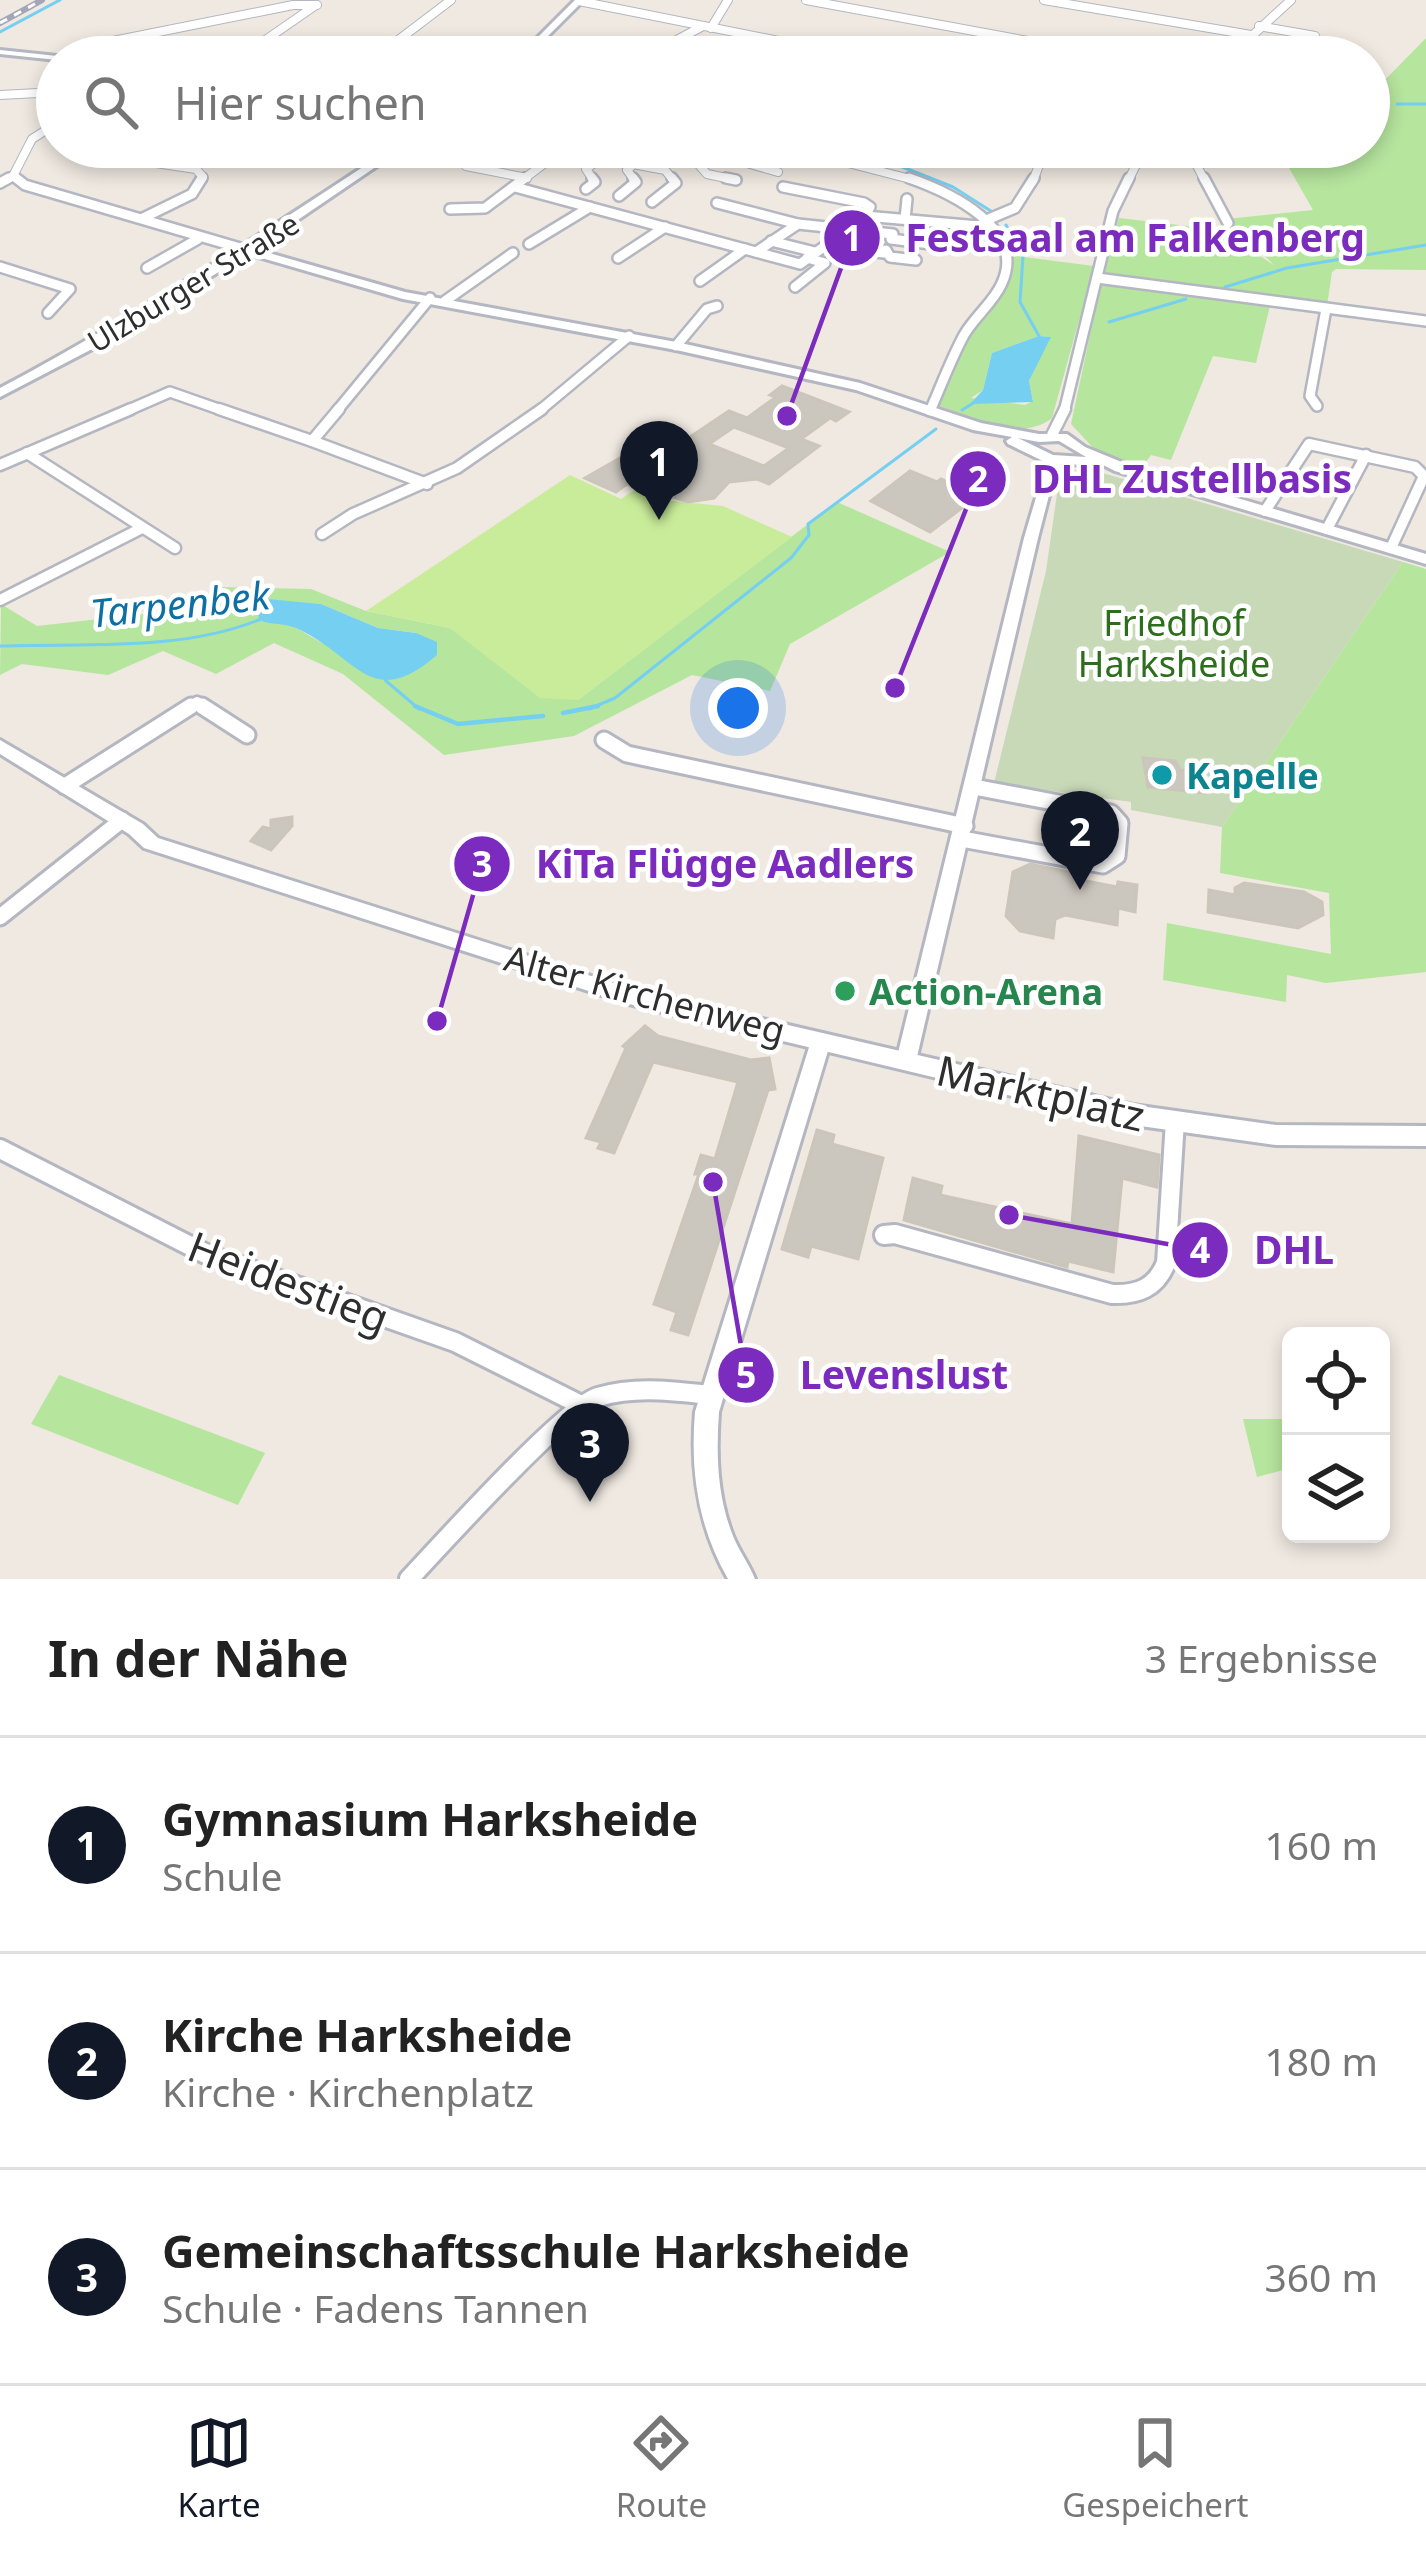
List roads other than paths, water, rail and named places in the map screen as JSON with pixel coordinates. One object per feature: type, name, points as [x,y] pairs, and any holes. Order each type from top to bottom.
[{"type":"main road","points":[[543,36],[580,0]]},
{"type":"main road","name":"Ulzburger Straße","points":[[0,393],[247,250],[371,168]]},
{"type":"main road","points":[[260,242],[321,270]]},
{"type":"main road","points":[[247,250],[372,285],[676,346],[883,396],[1426,559]]},
{"type":"main road","name":"Alter Kirchenweg","points":[[0,746],[129,824],[151,843],[182,855],[250,872],[612,992],[906,1061]]},
{"type":"main road","name":"Marktplatz","points":[[906,1061],[1175,1121],[1276,1135],[1426,1136]]},
{"type":"street","points":[[404,36],[451,0]]},
{"type":"street","points":[[580,0],[753,36]]},
{"type":"street","points":[[688,36],[707,27],[728,0]]},
{"type":"street","points":[[806,0],[1001,36]]},
{"type":"street","points":[[1044,0],[1251,35],[1291,0]]},
{"type":"street","points":[[134,36],[321,2]]},
{"type":"street","points":[[272,36],[321,2]]},
{"type":"street","points":[[1259,26],[1298,33]]},
{"type":"street","points":[[0,52],[36,56]]},
{"type":"street","points":[[3,98],[36,94]]},
{"type":"street","points":[[0,183],[13,176],[27,145],[36,139]]},
{"type":"street","points":[[143,218],[192,194],[203,177],[189,168]]},
{"type":"street","points":[[476,168],[527,178]]},
{"type":"street","points":[[450,209],[479,211],[540,168]]},
{"type":"street","points":[[586,189],[595,182],[587,168]]},
{"type":"street","points":[[619,196],[636,182],[627,170],[630,168]]},
{"type":"street","points":[[652,168],[676,183],[652,202]]},
{"type":"street","points":[[702,168],[708,175],[736,180]]},
{"type":"street","points":[[763,168],[778,172]]},
{"type":"street","points":[[874,168],[907,176],[952,197],[987,224],[1005,253],[1005,275],[965,333],[930,411]]},
{"type":"street","points":[[865,216],[987,224],[1022,206],[1038,168]]},
{"type":"street","points":[[906,1061],[1097,278],[1122,187],[1133,168]]},
{"type":"street","points":[[1198,168],[1228,223]]},
{"type":"street","points":[[13,176],[25,184],[247,250]]},
{"type":"street","points":[[515,187],[800,264],[827,246],[916,260]]},
{"type":"street","points":[[783,187],[865,203],[869,207],[858,229]]},
{"type":"street","points":[[938,196],[954,210],[949,222]]},
{"type":"street","points":[[884,253],[902,220],[907,199]]},
{"type":"street","points":[[717,203],[798,224],[858,229],[946,246]]},
{"type":"street","points":[[529,244],[590,207]]},
{"type":"street","points":[[700,281],[798,224]]},
{"type":"street","points":[[619,258],[665,227]]},
{"type":"street","points":[[147,268],[198,238]]},
{"type":"street","points":[[771,241],[825,263],[795,287]]},
{"type":"street","points":[[312,441],[438,300],[503,256],[514,254]]},
{"type":"street","points":[[0,267],[70,289],[48,313]]},
{"type":"street","points":[[1097,278],[1426,321]]},
{"type":"street","points":[[676,346],[707,309],[718,306]]},
{"type":"street","points":[[1317,406],[1310,396],[1327,309]]},
{"type":"street","points":[[322,534],[349,516],[428,484],[493,445],[629,336]]},
{"type":"street","points":[[0,465],[172,392],[428,484]]},
{"type":"street","points":[[1265,511],[1305,446],[1322,443],[1415,467],[1425,475],[1390,548]]},
{"type":"street","points":[[26,453],[175,548]]},
{"type":"street","points":[[1327,530],[1366,455]]},
{"type":"street","points":[[0,600],[142,527]]},
{"type":"street","points":[[65,786],[197,702],[247,735]]},
{"type":"street","points":[[604,740],[627,754],[1102,865],[1117,856],[1120,824],[1111,814],[974,787]]},
{"type":"street","points":[[0,917],[129,824]]},
{"type":"street","points":[[742,1579],[709,1504],[704,1447],[710,1396],[821,1041]]},
{"type":"street","points":[[884,1235],[1112,1294],[1143,1291],[1158,1280],[1166,1263],[1175,1121]]},
{"type":"street","name":"Heidestieg","points":[[0,1149],[206,1254],[455,1342],[581,1405]]},
{"type":"street","points":[[409,1579],[481,1501],[581,1405],[602,1393],[628,1389],[710,1396]]},
{"type":"water","points":[[1039,336],[1051,337],[1029,381],[1033,402],[970,404],[983,390],[992,353]]},
{"type":"water","points":[[256,598],[321,604],[378,628],[416,633],[437,642],[437,655],[414,672],[379,679],[296,628],[259,620]]},
{"type":"waterway","points":[[0,32],[60,0]]},
{"type":"waterway","points":[[1397,104],[1426,104]]},
{"type":"waterway","points":[[905,168],[953,187],[994,213]]},
{"type":"waterway","points":[[1006,225],[1023,256],[1020,302],[1039,336]]},
{"type":"waterway","name":"Tarpenbek","points":[[1225,287],[1287,268],[1426,245]]},
{"type":"waterway","name":"Tarpenbek","points":[[1109,322],[1186,299]]},
{"type":"waterway","name":"Tarpenbek","points":[[962,410],[975,402]]},
{"type":"waterway","name":"Tarpenbek","points":[[594,707],[615,698],[791,558],[809,535],[808,524],[936,429]]},
{"type":"waterway","points":[[0,646],[166,641],[230,630],[261,619]]},
{"type":"waterway","name":"Tarpenbek","points":[[385,680],[416,706]]},
{"type":"waterway","name":"Tarpenbek","points":[[416,706],[458,724],[543,716]]},
{"type":"waterway","name":"Tarpenbek","points":[[416,706],[419,709]]},
{"type":"waterway","name":"Tarpenbek","points":[[563,713],[594,707]]},
{"type":"waterway","name":"Tarpenbek","points":[[589,709],[594,707]]},
{"type":"railway","points":[[0,23],[42,0]]},
{"type":"place","name":"Festsaal am Falkenberg","points":[[787,416]]},
{"type":"place","name":"Gymnasium Harksheide","points":[[659,520]]},
{"type":"place","name":"DHL Zustellbasis","points":[[895,688]]},
{"type":"place","name":"Kapelle","points":[[1162,775]]},
{"type":"place","name":"Kirche Harksheide","points":[[1080,890]]},
{"type":"place","name":"Action-Arena","points":[[845,991]]},
{"type":"place","name":"KiTa Flügge Aadlers","points":[[437,1021]]},
{"type":"place","name":"Levenslust","points":[[713,1182]]},
{"type":"place","name":"DHL","points":[[1009,1215]]},
{"type":"place","name":"Gemeinschaftsschule Harksheide","points":[[590,1502]]},
{"type":"park label","name":"Friedhof Harksheide","points":[[1174,642]]}]
